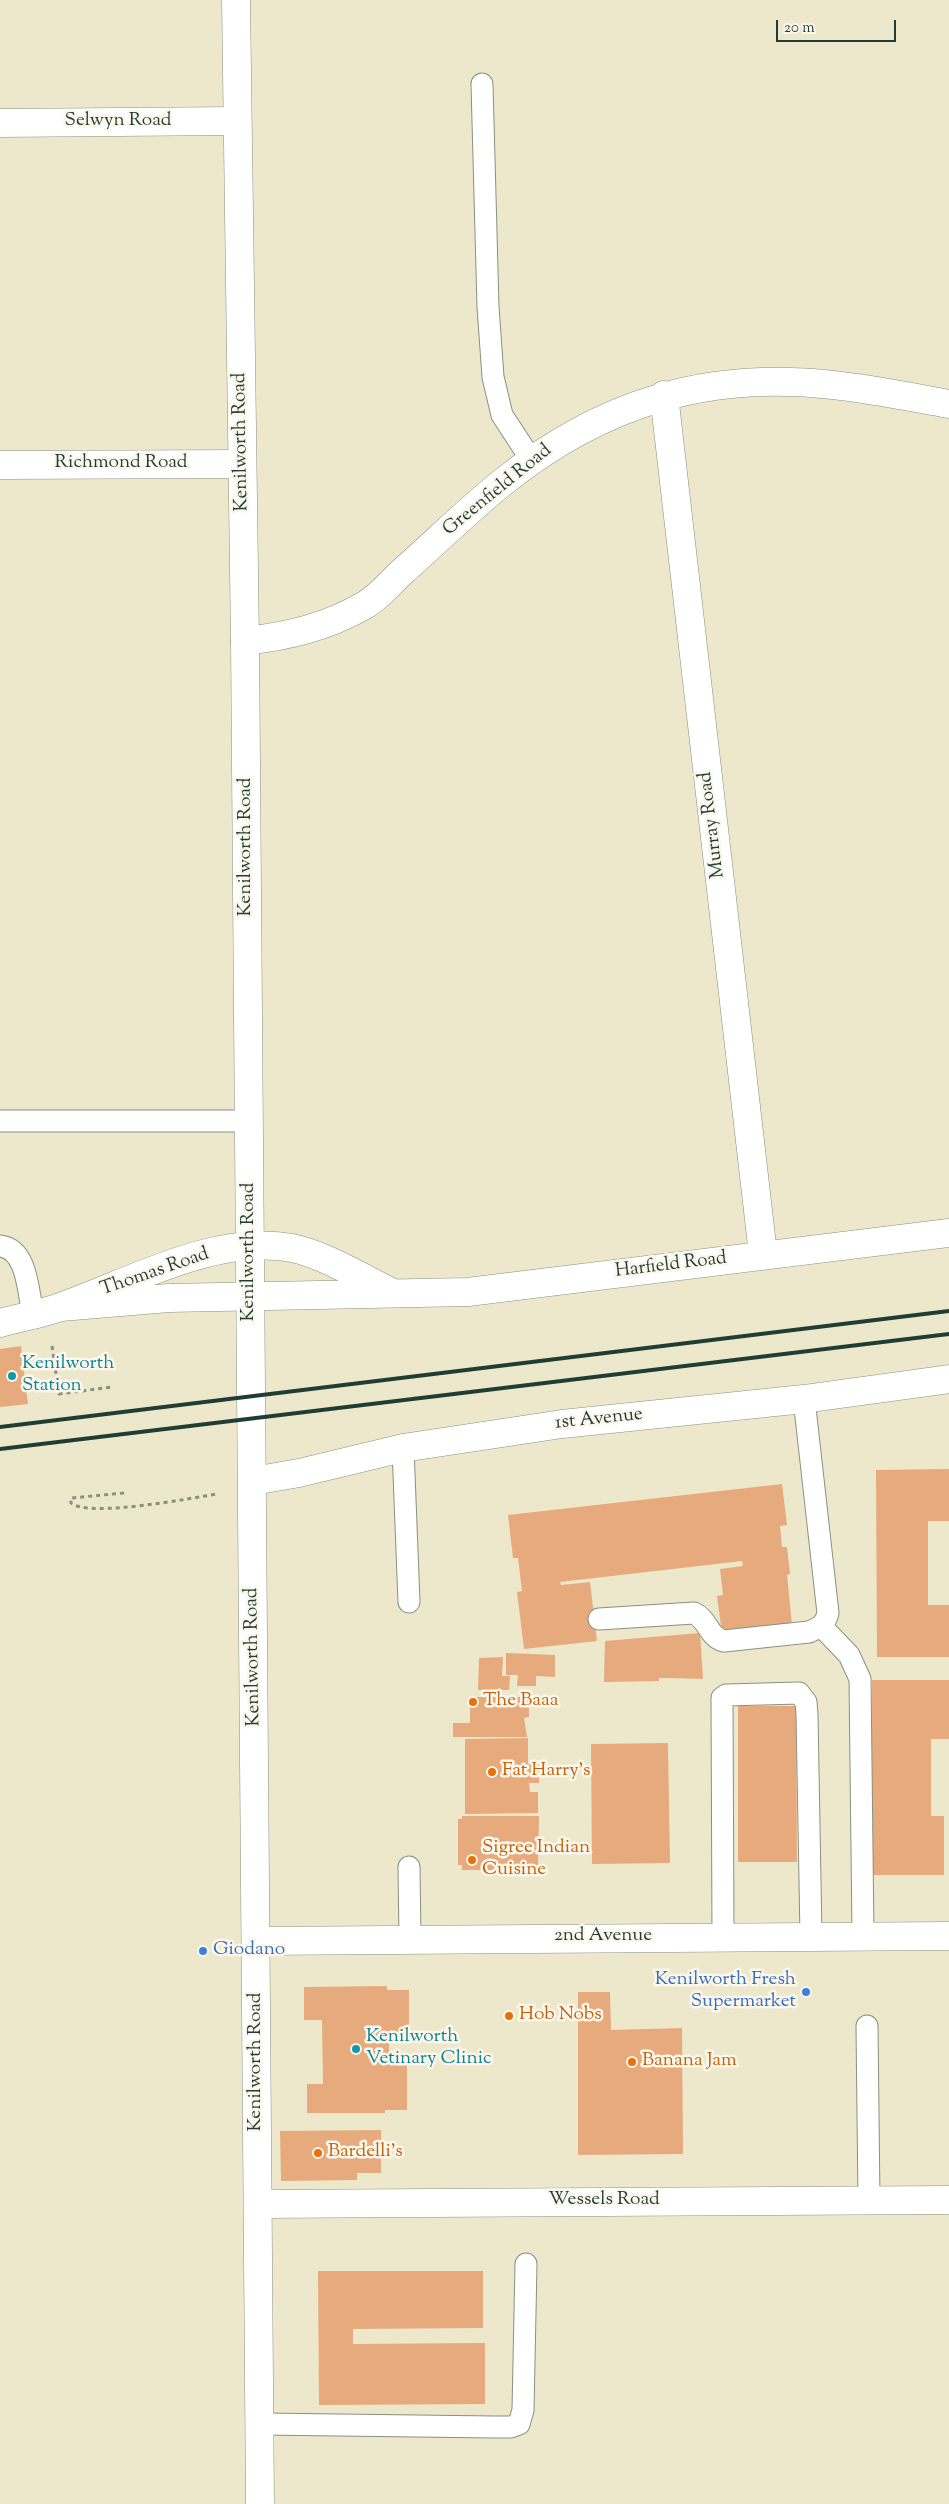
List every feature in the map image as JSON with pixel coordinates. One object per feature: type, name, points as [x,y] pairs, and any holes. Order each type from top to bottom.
[{"type":"street","name":"Kenilworth Road","points":[[236,0],[236,122],[246,641],[260,2504]]},
{"type":"street","name":"Selwyn Road","points":[[0,123],[236,122]]},
{"type":"street","name":"Greenfield Road","points":[[246,641],[288,636],[316,627],[366,604],[503,483],[532,461],[574,432],[616,412],[664,395],[715,386],[790,383],[832,385],[949,404]]},
{"type":"street","name":"Murray Road","points":[[664,395],[763,1254]]},
{"type":"street","name":"Richmond Road","points":[[0,465],[242,464]]},
{"type":"street","name":"Harfield Road","points":[[252,1296],[468,1292],[763,1254],[949,1233]]},
{"type":"street","name":"Harfield Road","points":[[251,1245],[293,1248],[333,1263],[393,1292]]},
{"type":"street","name":"Thomas Road","points":[[0,1323],[61,1307],[159,1269],[228,1248],[251,1245]]},
{"type":"street","name":"Thomas Road","points":[[61,1307],[169,1298],[252,1296]]},
{"type":"street","name":"1st Avenue","points":[[253,1481],[299,1473],[403,1448],[562,1424],[804,1399],[949,1379]]},
{"type":"street","name":"2nd Avenue","points":[[256,1941],[410,1938],[949,1936]]},
{"type":"street","name":"Wessels Road","points":[[258,2204],[949,2200]]},
{"type":"lane","points":[[482,84],[488,307],[493,377],[502,415],[532,461]]},
{"type":"lane","points":[[0,1121],[249,1121]]},
{"type":"lane","points":[[0,1246],[9,1248],[19,1257],[33,1314]]},
{"type":"lane","points":[[600,1619],[694,1613],[700,1616],[712,1634],[724,1641],[809,1632],[822,1627],[828,1613],[804,1399]]},
{"type":"lane","points":[[403,1448],[409,1602]]},
{"type":"lane","points":[[822,1627],[849,1655],[860,1679],[863,1936]]},
{"type":"lane","points":[[723,1937],[722,1698],[726,1695],[799,1694],[806,1702],[807,1714],[811,1937]]},
{"type":"lane","points":[[409,1867],[410,1938]]},
{"type":"lane","points":[[867,2026],[869,2201]]},
{"type":"lane","points":[[260,2424],[494,2427],[511,2427],[518,2424],[523,2410],[526,2264]]},
{"type":"path","points":[[52,1343],[59,1394],[112,1387]]},
{"type":"path","points":[[124,1493],[71,1498],[72,1504],[82,1509],[150,1505],[219,1494]]},
{"type":"building","name":"Kenilworth Station","points":[[21,1346],[28,1404],[0,1407],[0,1349]]},
{"type":"building","points":[[949,1469],[949,1521],[928,1521],[928,1605],[949,1605],[949,1657],[877,1657],[876,1470]]},
{"type":"building","points":[[782,1484],[787,1525],[780,1526],[782,1547],[787,1547],[790,1574],[787,1575],[792,1625],[722,1633],[717,1596],[723,1595],[720,1569],[743,1566],[742,1561],[560,1582],[561,1585],[590,1582],[597,1641],[524,1649],[517,1592],[522,1591],[518,1558],[513,1558],[508,1515]]},
{"type":"building","points":[[700,1633],[703,1679],[659,1678],[659,1681],[604,1682],[605,1641]]},
{"type":"building","points":[[506,1653],[555,1655],[555,1677],[536,1676],[536,1686],[517,1686],[518,1675],[506,1675]]},
{"type":"building","points":[[503,1657],[502,1676],[510,1676],[509,1690],[478,1690],[479,1658]]},
{"type":"building","points":[[872,1680],[949,1680],[949,1739],[931,1739],[931,1816],[944,1816],[944,1875],[872,1875]]},
{"type":"building","points":[[470,1697],[529,1697],[529,1717],[524,1718],[527,1737],[453,1737],[453,1723],[470,1723]]},
{"type":"building","points":[[738,1706],[796,1706],[797,1862],[738,1862]]},
{"type":"building","points":[[528,1738],[528,1764],[539,1764],[539,1783],[529,1783],[530,1792],[538,1792],[538,1813],[465,1814],[465,1739]]},
{"type":"building","points":[[668,1743],[670,1863],[592,1864],[591,1744]]},
{"type":"building","points":[[462,1816],[539,1816],[538,1870],[462,1870],[462,1865],[458,1865],[458,1819],[462,1819]]},
{"type":"building","name":"Kenilworth Vetinary Clinic","points":[[387,1986],[387,1990],[409,1990],[409,2035],[389,2035],[389,2063],[407,2063],[407,2110],[385,2110],[385,2113],[307,2113],[307,2084],[323,2084],[322,2020],[304,2020],[304,1987]]},
{"type":"building","points":[[578,1992],[610,1992],[611,2030],[682,2028],[683,2154],[578,2155]]},
{"type":"building","points":[[381,2130],[381,2173],[357,2173],[357,2180],[281,2181],[280,2131]]},
{"type":"building","points":[[318,2271],[483,2271],[483,2328],[353,2329],[353,2344],[485,2343],[485,2404],[319,2405]]},
{"type":"railway","points":[[0,1427],[949,1311]]},
{"type":"railway","points":[[0,1449],[949,1334]]},
{"type":"place","name":"Kenilworth Station","points":[[12,1376]]},
{"type":"place","name":"The Baaa","points":[[473,1702]]},
{"type":"place","name":"Fat Harry's","points":[[492,1772]]},
{"type":"place","name":"Sigree Indian Cuisine","points":[[472,1860]]},
{"type":"place","name":"Giodano","points":[[203,1951]]},
{"type":"place","name":"Kenilworth Fresh Supermarket","points":[[806,1992]]},
{"type":"place","name":"Hob Nobs","points":[[509,2016]]},
{"type":"place","name":"Kenilworth Vetinary Clinic","points":[[356,2049]]},
{"type":"place","name":"Banana Jam","points":[[632,2062]]},
{"type":"place","name":"Bardelli's","points":[[318,2153]]}]
